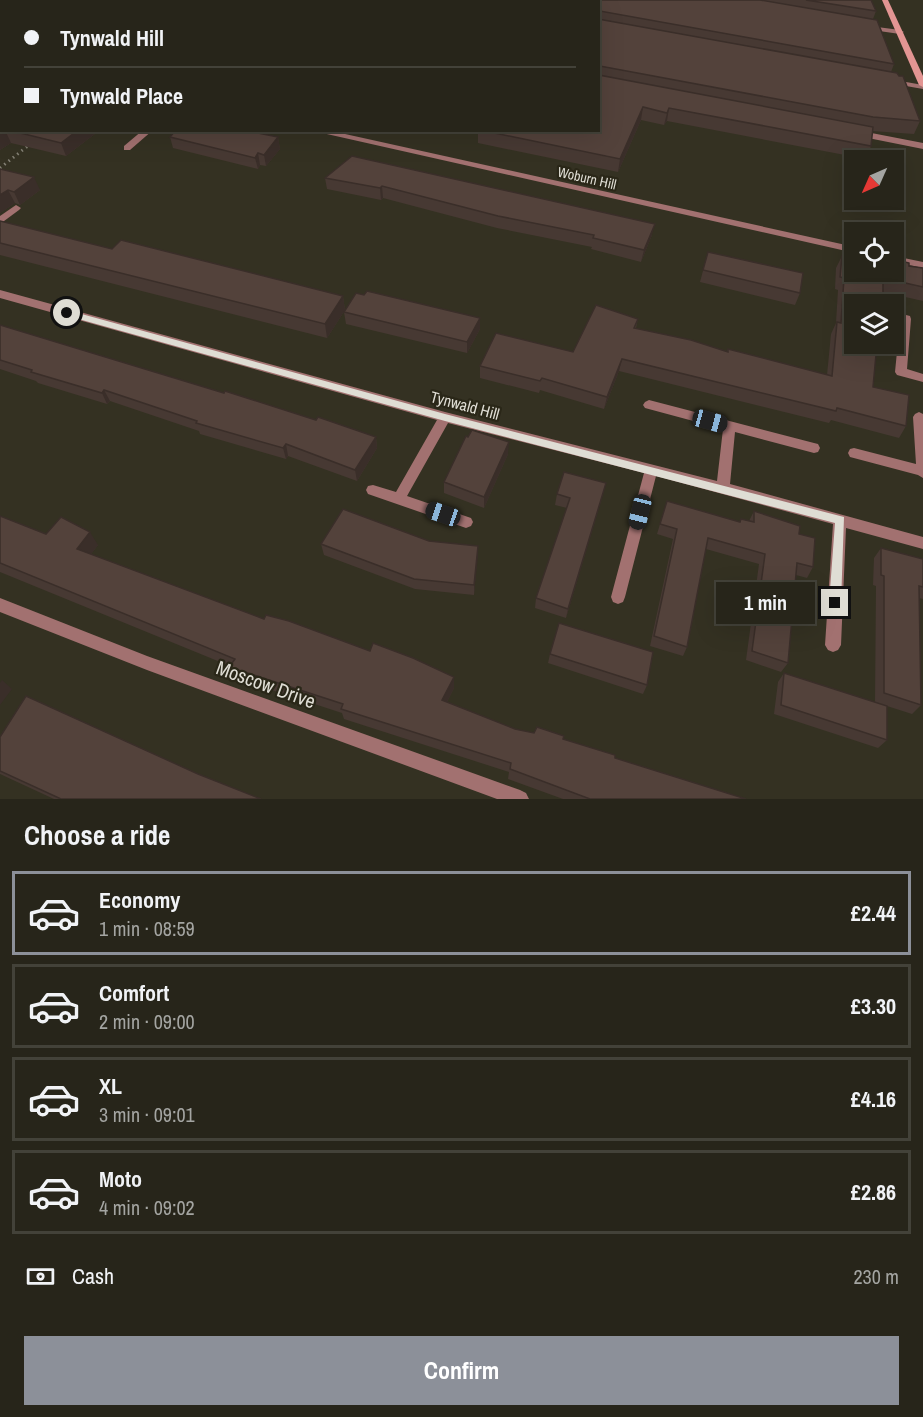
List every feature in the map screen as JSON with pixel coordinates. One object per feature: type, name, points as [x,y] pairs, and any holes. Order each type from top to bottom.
[{"type":"main road","points":[[885,0],[923,86]]},
{"type":"street","points":[[854,25],[900,32]]},
{"type":"street","points":[[888,80],[923,86]]},
{"type":"street","points":[[842,130],[923,146]]},
{"type":"street","points":[[127,148],[147,132]]},
{"type":"street","name":"Woburn Hill","points":[[322,132],[844,248]]},
{"type":"street","points":[[0,221],[16,208]]},
{"type":"street","points":[[904,261],[923,265]]},
{"type":"street","name":"Tynwald Hill","points":[[0,294],[445,417],[651,469],[923,543]]},
{"type":"street","points":[[904,318],[906,319],[904,340]]},
{"type":"street","points":[[903,354],[901,372],[923,378]]},
{"type":"street","points":[[650,405],[814,448]]},
{"type":"street","points":[[399,499],[445,417]]},
{"type":"street","points":[[854,453],[923,472],[919,417]]},
{"type":"street","points":[[723,488],[730,426]]},
{"type":"street","points":[[618,597],[651,469]]},
{"type":"street","points":[[373,490],[465,522]]},
{"type":"street","points":[[833,645],[840,520]]},
{"type":"street","name":"Moscow Drive","points":[[0,605],[147,663],[520,799]]},
{"type":"path","points":[[0,168],[33,143]]},
{"type":"building","points":[[600,0],[760,0],[877,20],[894,64],[600,11]]},
{"type":"building","points":[[806,0],[871,0],[876,11]]},
{"type":"building","points":[[600,19],[897,73],[903,76],[920,121],[873,117],[600,66]]},
{"type":"building","points":[[600,75],[873,127],[871,146],[669,108],[667,113],[643,107],[620,159],[490,132],[600,132]]},
{"type":"building","points":[[16,132],[75,132],[61,143]]},
{"type":"building","points":[[174,132],[252,132],[278,137],[264,155],[258,153],[255,158],[170,137]]},
{"type":"building","points":[[352,156],[655,224],[644,250],[593,238],[594,235],[498,216],[382,186],[380,188],[325,178]]},
{"type":"building","points":[[0,169],[34,177],[14,192],[8,190],[0,195]]},
{"type":"building","points":[[0,221],[112,249],[121,240],[343,296],[325,324],[0,243]]},
{"type":"building","points":[[708,252],[803,273],[800,293],[703,270]]},
{"type":"building","points":[[842,256],[844,256],[844,278],[840,277]]},
{"type":"building","points":[[904,262],[909,263],[909,266],[923,268],[923,287],[901,282],[904,282]]},
{"type":"building","points":[[844,278],[844,282],[883,282],[883,294],[844,294],[844,354],[876,354],[873,387],[909,395],[906,426],[622,359],[607,397],[542,378],[540,381],[480,366],[496,333],[573,352],[596,305],[638,319],[634,328],[832,376],[837,322],[841,323]]},
{"type":"building","points":[[367,291],[480,318],[467,342],[344,312],[356,293],[364,295]]},
{"type":"building","points":[[0,325],[316,420],[318,417],[376,437],[355,470],[286,444],[283,448],[196,423],[197,421],[104,390],[102,393],[31,372],[32,370],[0,360]]},
{"type":"building","points":[[472,430],[509,442],[484,497],[444,482],[466,436],[468,437]]},
{"type":"building","points":[[564,472],[606,483],[568,609],[536,598],[570,498],[557,494]]},
{"type":"building","points":[[667,501],[740,522],[741,519],[754,522],[754,511],[800,526],[799,534],[815,538],[813,567],[797,563],[788,663],[752,651],[765,554],[708,538],[687,647],[654,636],[677,529],[660,524]]},
{"type":"building","points":[[343,509],[429,541],[478,546],[474,585],[414,579],[321,544]]},
{"type":"building","points":[[0,516],[46,534],[61,517],[90,532],[77,549],[264,619],[266,615],[289,621],[370,651],[373,643],[454,677],[442,700],[515,729],[534,733],[537,727],[564,736],[563,739],[615,755],[615,758],[746,799],[590,799],[510,769],[511,763],[341,709],[343,704],[229,667],[235,659],[0,563]]},
{"type":"building","points":[[881,548],[923,559],[923,587],[919,586],[921,705],[884,693],[884,576],[881,575]]},
{"type":"building","points":[[559,623],[653,652],[647,685],[550,654]]},
{"type":"building","points":[[784,673],[887,706],[887,740],[781,705]]},
{"type":"building","points":[[26,696],[198,774],[261,799],[61,799],[0,771],[0,737]]},
{"type":"route","points":[[67,313],[445,417],[840,520],[835,603]]}]
